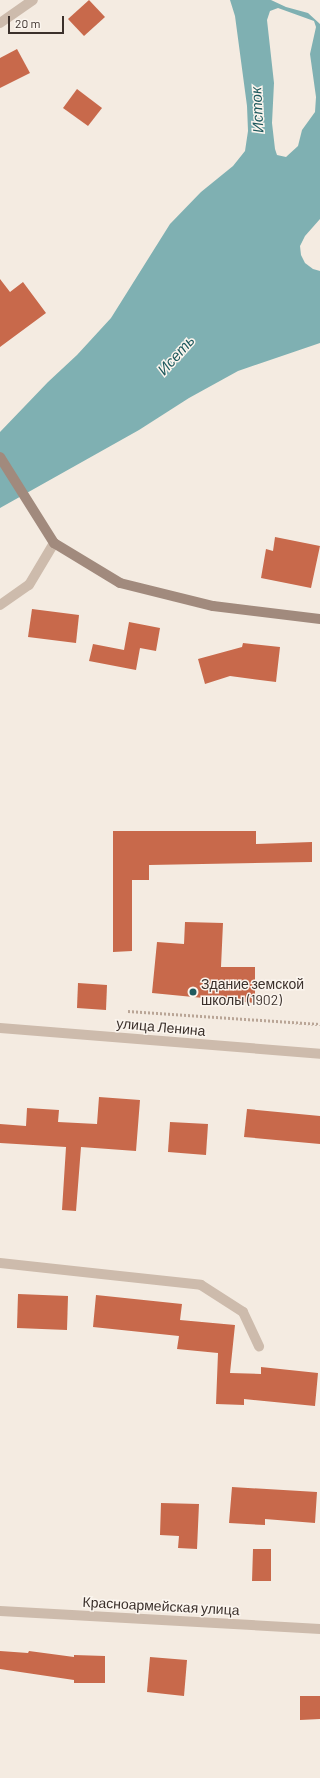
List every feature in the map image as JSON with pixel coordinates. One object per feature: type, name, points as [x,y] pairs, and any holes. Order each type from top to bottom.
[{"type":"main road","points":[[0,457],[54,543],[120,583],[213,606],[320,619]]},
{"type":"street","points":[[0,23],[33,0]]},
{"type":"street","points":[[0,605],[29,585],[54,543]]},
{"type":"street","name":"улица Ленина","points":[[0,1028],[320,1054]]},
{"type":"street","points":[[0,1263],[201,1285],[243,1312],[259,1346]]},
{"type":"street","name":"Красноармейская улица","points":[[0,1611],[320,1629]]},
{"type":"path","points":[[128,1011],[320,1024]]},
{"type":"water","points":[[230,0],[271,0],[286,7],[308,13],[320,24],[320,219],[305,236],[300,246],[301,255],[305,263],[313,269],[320,271],[320,343],[238,371],[189,398],[139,430],[0,508],[0,432],[48,382],[77,355],[111,318],[170,224],[201,192],[233,166],[245,151],[248,131],[247,106],[235,16]],"holes":[[[278,8],[314,21],[316,27],[310,54],[316,97],[315,112],[302,130],[298,146],[286,157],[277,155],[272,123],[274,83],[267,20],[270,11]]]},
{"type":"building","points":[[89,0],[105,17],[84,36],[68,19]]},
{"type":"building","points":[[17,49],[30,73],[0,88],[0,58]]},
{"type":"building","points":[[77,89],[102,108],[88,126],[63,108]]},
{"type":"building","points":[[0,279],[10,292],[23,282],[46,313],[0,347]]},
{"type":"building","points":[[275,537],[320,546],[311,588],[261,578],[266,549],[273,551]]},
{"type":"building","points":[[32,609],[79,615],[76,643],[28,637]]},
{"type":"building","points":[[129,622],[160,628],[156,651],[140,648],[136,670],[89,661],[93,644],[124,650]]},
{"type":"building","points":[[243,643],[280,647],[276,682],[230,676],[205,684],[198,659],[242,647]]},
{"type":"building","points":[[113,831],[256,831],[256,844],[312,842],[312,862],[149,865],[149,880],[132,880],[132,951],[113,952]]},
{"type":"building","points":[[185,922],[223,923],[221,967],[255,967],[255,1003],[152,993],[157,942],[184,944]]},
{"type":"building","points":[[78,983],[107,985],[106,1010],[77,1008]]},
{"type":"building","points":[[99,1097],[140,1100],[136,1151],[81,1147],[76,1211],[62,1210],[66,1147],[0,1143],[0,1124],[26,1126],[27,1108],[59,1110],[58,1122],[97,1124]]},
{"type":"building","points":[[247,1109],[320,1116],[320,1144],[244,1137]]},
{"type":"building","points":[[170,1122],[208,1124],[206,1155],[168,1152]]},
{"type":"building","points":[[18,1294],[68,1296],[67,1330],[17,1328]]},
{"type":"building","points":[[96,1295],[182,1304],[180,1320],[235,1325],[230,1373],[261,1374],[261,1367],[318,1373],[315,1406],[244,1399],[244,1405],[216,1404],[218,1353],[177,1349],[179,1336],[93,1327]]},
{"type":"building","points":[[232,1487],[317,1492],[315,1523],[265,1519],[265,1525],[229,1523]]},
{"type":"building","points":[[161,1503],[199,1504],[197,1549],[178,1548],[179,1536],[160,1535]]},
{"type":"building","points":[[253,1549],[271,1549],[271,1581],[252,1581]]},
{"type":"building","points":[[0,1651],[28,1653],[29,1651],[74,1657],[74,1655],[105,1656],[105,1683],[74,1683],[74,1680],[0,1669]]},
{"type":"building","points":[[150,1657],[187,1660],[184,1696],[147,1692]]},
{"type":"building","points":[[300,1696],[320,1696],[320,1719],[300,1720]]},
{"type":"place","name":"Здание земской школы (1902)","points":[[193,992]]},
{"type":"water label","name":"Исток","points":[[257,110]]},
{"type":"water label","name":"Исеть","points":[[176,355]]}]
